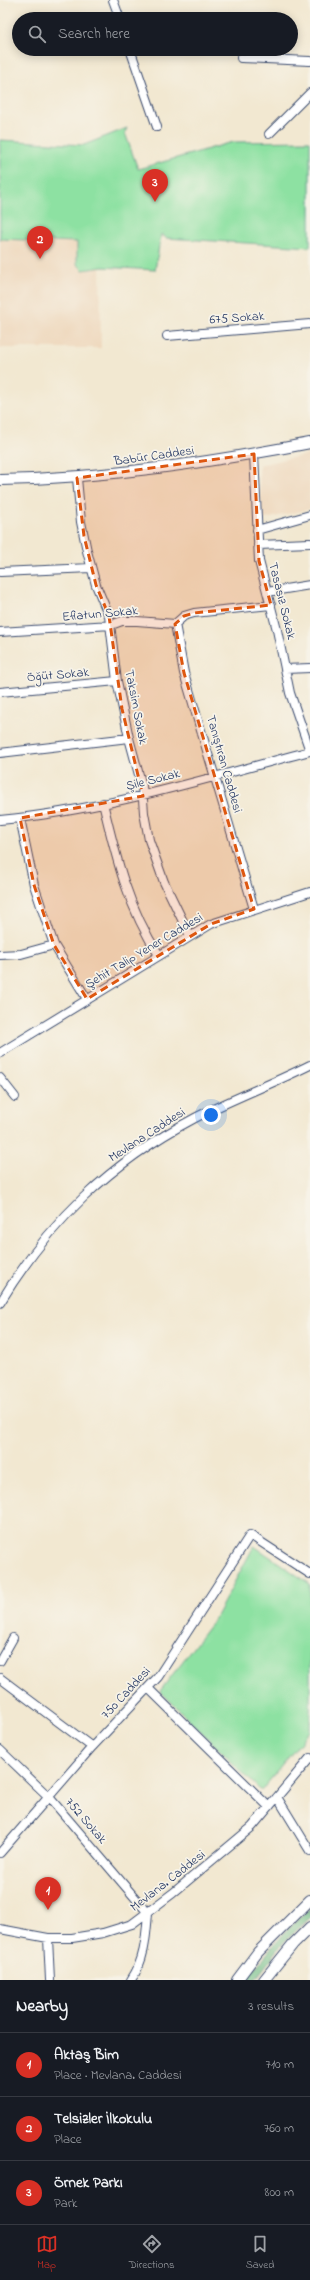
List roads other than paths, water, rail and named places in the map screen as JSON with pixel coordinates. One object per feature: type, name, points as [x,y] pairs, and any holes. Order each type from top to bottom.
[{"type":"main road","name":"Babür Caddesi","points":[[0,480],[77,478],[162,468],[254,454],[310,442]]},
{"type":"main road","points":[[237,1980],[258,1952],[310,1900]]},
{"type":"main road","points":[[264,1980],[293,1944],[310,1927]]},
{"type":"street","points":[[113,0],[117,12]]},
{"type":"street","points":[[132,56],[157,127]]},
{"type":"street","points":[[241,58],[310,60]]},
{"type":"street","points":[[269,134],[310,93]]},
{"type":"street","name":"675 Sokak","points":[[167,336],[310,324]]},
{"type":"street","name":"Tasasız Sokak","points":[[254,454],[259,561],[271,605],[290,692],[310,751]]},
{"type":"street","name":"Taksim Sokak","points":[[77,478],[81,522],[91,568],[96,585],[108,609],[117,681],[129,738],[140,778],[145,821],[155,856],[170,894],[190,936]]},
{"type":"street","points":[[257,530],[310,515]]},
{"type":"street","points":[[258,545],[310,543]]},
{"type":"street","points":[[0,572],[91,568]]},
{"type":"street","points":[[267,592],[310,585]]},
{"type":"street","points":[[175,624],[184,616],[194,612],[271,605]]},
{"type":"street","name":"Eflatun Sokak","points":[[0,632],[111,625],[122,621],[175,624]]},
{"type":"street","name":"Tanıştıran Caddesi","points":[[175,624],[184,673],[254,909]]},
{"type":"street","points":[[285,669],[310,668]]},
{"type":"street","name":"Öğüt Sokak","points":[[0,692],[117,681]]},
{"type":"street","points":[[0,753],[129,738]]},
{"type":"street","name":"Şile Sokak","points":[[0,820],[20,818],[143,796],[310,751]]},
{"type":"street","points":[[103,803],[120,872],[142,930],[159,955]]},
{"type":"street","points":[[20,818],[34,885],[54,945],[87,999]]},
{"type":"street","name":"Şehit Talip Yener Caddesi","points":[[0,1053],[190,936],[218,922],[310,892]]},
{"type":"street","points":[[0,955],[20,954],[54,945]]},
{"type":"street","name":"Mevlana Caddesi","points":[[0,1303],[23,1266],[56,1224],[89,1191],[120,1165],[145,1148],[197,1118],[310,1065]]},
{"type":"street","points":[[0,1078],[16,1097]]},
{"type":"street","name":"750 Caddesi","points":[[0,1853],[92,1747],[158,1677],[250,1535],[310,1574]]},
{"type":"street","points":[[0,1661],[13,1638]]},
{"type":"street","points":[[0,1678],[92,1747]]},
{"type":"street","points":[[148,1688],[269,1807]]},
{"type":"street","name":"752 Sokak","points":[[0,1750],[49,1798],[148,1913]]},
{"type":"street","name":"Mevlana. Caddesi","points":[[0,1929],[48,1938],[72,1938],[103,1933],[132,1924],[148,1913],[252,1827],[310,1758]]},
{"type":"street","points":[[277,1798],[310,1851]]},
{"type":"street","points":[[131,1980],[139,1969],[146,1942],[148,1913]]},
{"type":"street","points":[[48,1938],[50,1980]]},
{"type":"place","name":"Örnek Parkı","points":[[155,202]]},
{"type":"place","name":"Telsizler İlkokulu","points":[[40,259]]},
{"type":"place","name":"Aktaş Bim","points":[[48,1910]]}]
